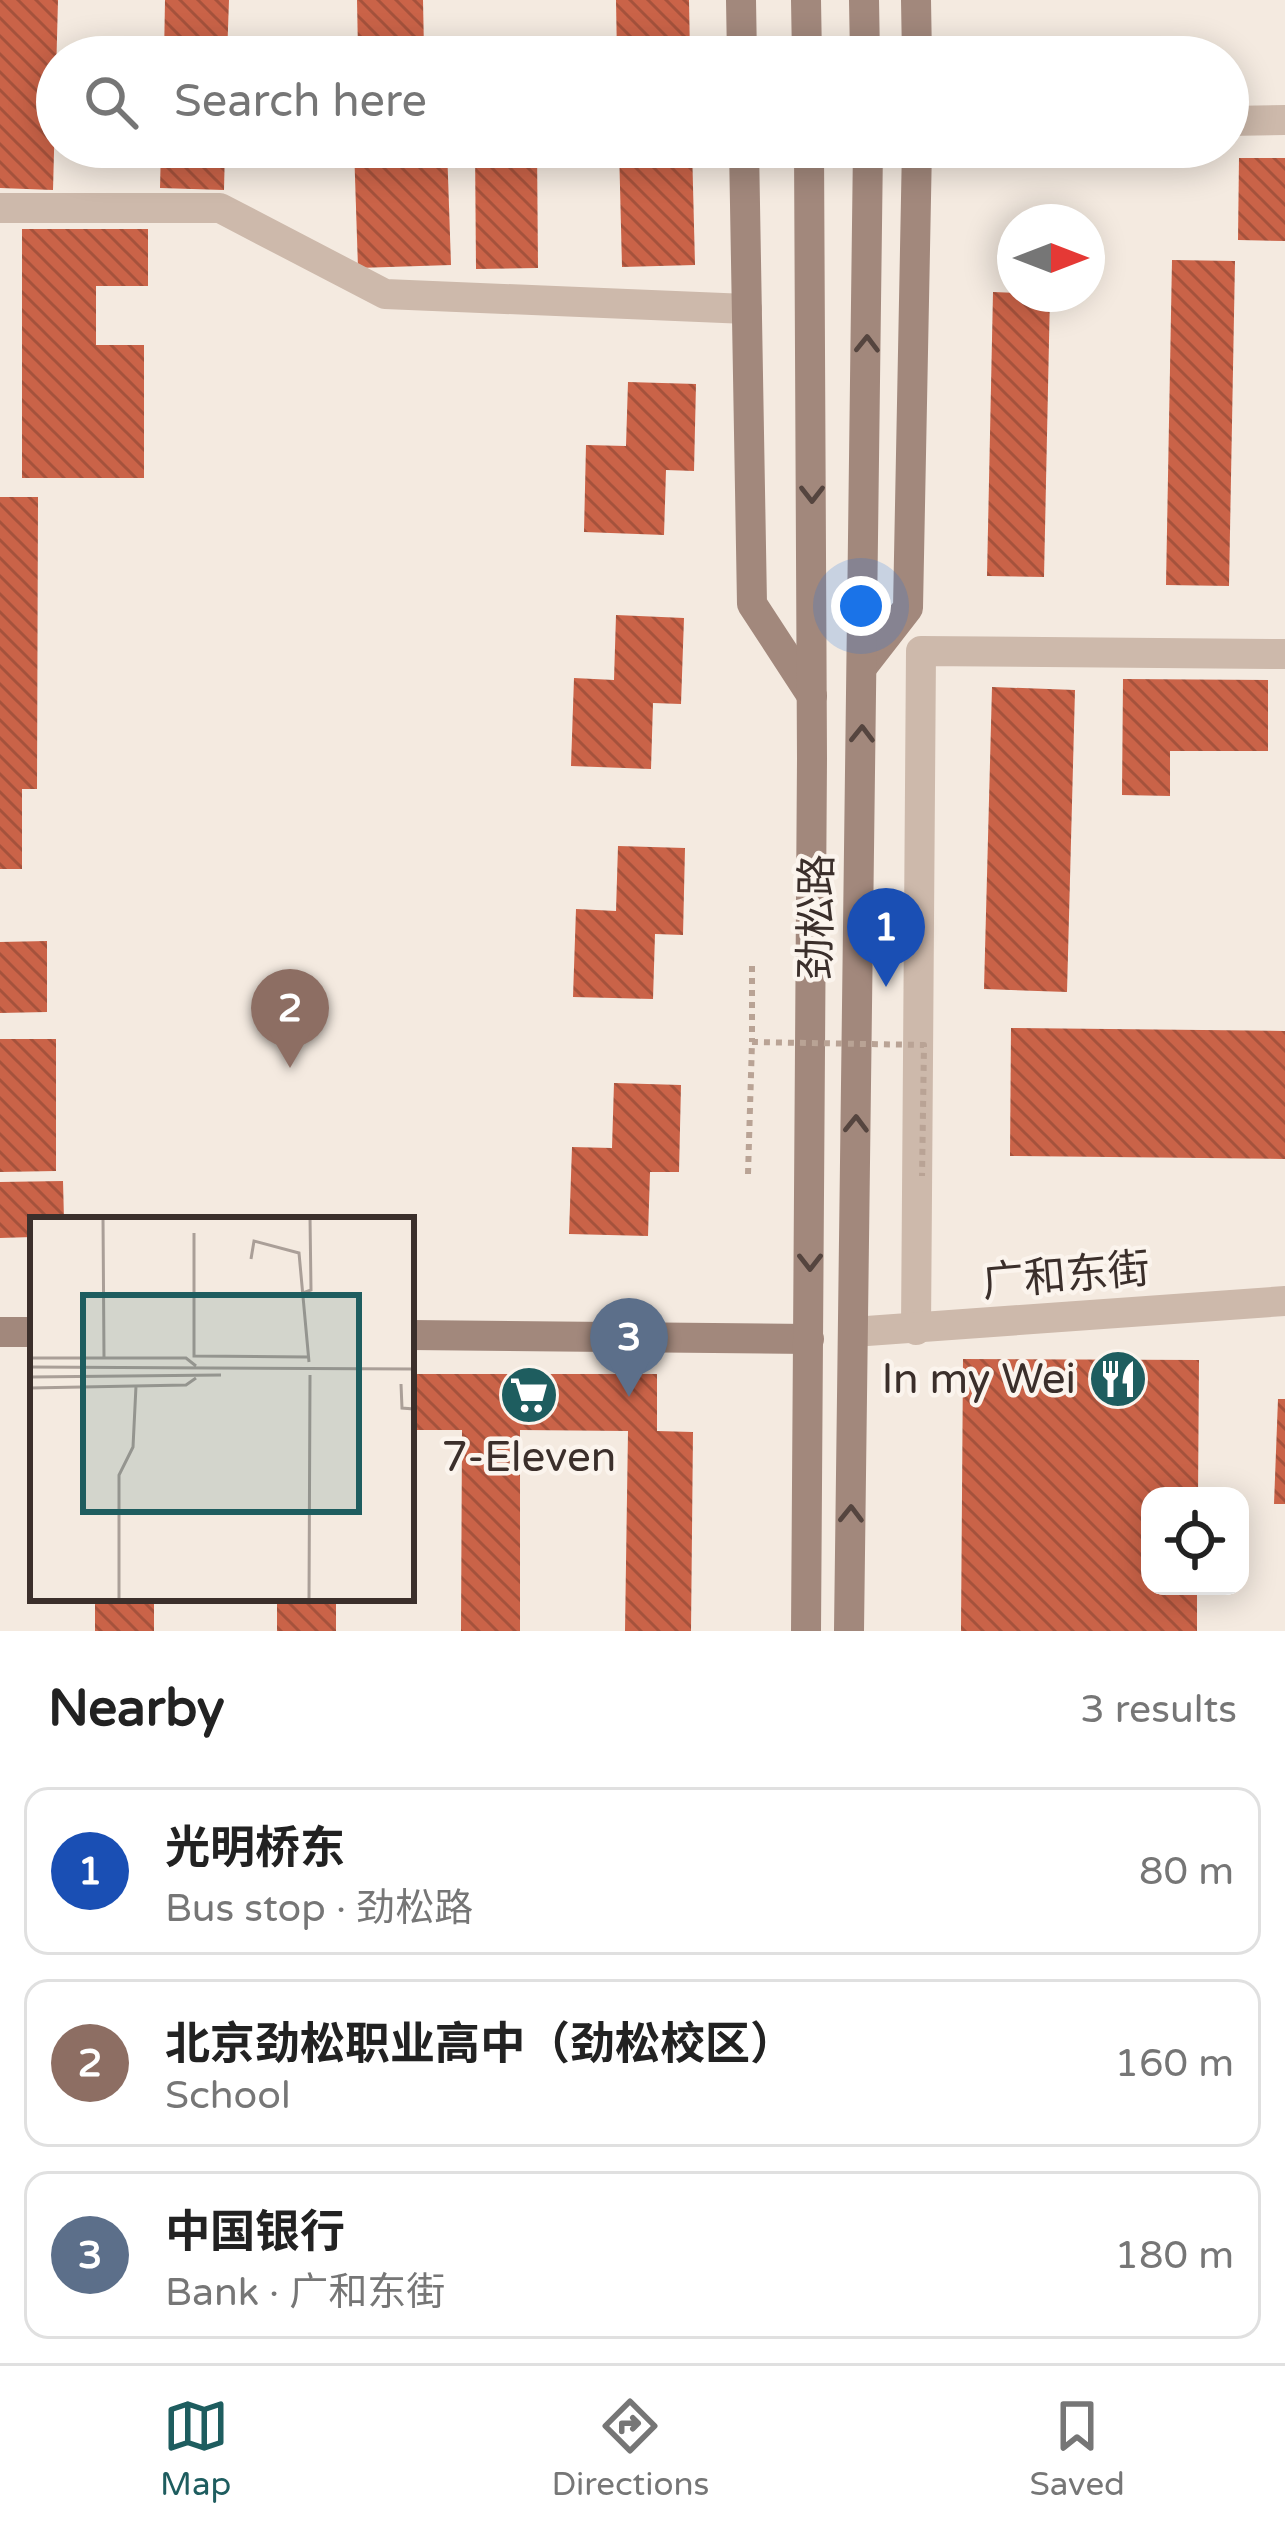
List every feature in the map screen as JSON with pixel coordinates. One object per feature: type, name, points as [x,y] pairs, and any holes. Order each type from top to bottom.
[{"type":"main road","points":[[741,0],[742,36]]},
{"type":"main road","points":[[806,0],[807,36]]},
{"type":"main road","points":[[864,0],[865,36]]},
{"type":"main road","points":[[916,0],[917,36]]},
{"type":"main road","points":[[744,168],[752,604],[812,696]]},
{"type":"main road","name":"劲松路","points":[[806,1631],[812,696],[810,168]]},
{"type":"main road","name":"劲松路","points":[[849,1631],[868,168]]},
{"type":"main road","points":[[863,666],[908,608],[917,168]]},
{"type":"main road","points":[[414,1335],[809,1339]]},
{"type":"street","points":[[1249,121],[1285,120]]},
{"type":"street","points":[[0,208],[220,208],[386,294],[747,309]]},
{"type":"street","points":[[916,1330],[921,651],[1285,654]]},
{"type":"street","name":"广和东街","points":[[853,1332],[1285,1301]]},
{"type":"path","points":[[748,1174],[752,966]]},
{"type":"path","points":[[752,1042],[924,1046],[922,1176]]},
{"type":"building","points":[[0,0],[58,0],[57,36],[36,36],[36,168],[54,168],[53,190],[0,188]]},
{"type":"building","points":[[165,0],[229,0],[228,36],[164,36]]},
{"type":"building","points":[[357,0],[423,0],[424,36],[358,36]]},
{"type":"building","points":[[616,0],[689,0],[690,36],[617,36]]},
{"type":"building","points":[[1249,158],[1285,158],[1285,241],[1238,240],[1239,168],[1249,168]]},
{"type":"building","points":[[160,168],[225,168],[224,190],[160,188]]},
{"type":"building","points":[[355,168],[448,168],[451,265],[358,268]]},
{"type":"building","points":[[475,168],[537,168],[538,268],[476,269]]},
{"type":"building","points":[[620,168],[693,168],[695,265],[622,267]]},
{"type":"building","points":[[22,229],[148,229],[148,286],[96,286],[96,345],[144,345],[144,478],[22,478]]},
{"type":"building","points":[[1172,260],[1235,261],[1229,586],[1166,585]]},
{"type":"building","points":[[993,292],[997,292],[997,312],[1050,312],[1044,577],[987,576]]},
{"type":"building","points":[[628,382],[696,384],[694,471],[666,470],[664,535],[584,532],[586,445],[626,446]]},
{"type":"building","points":[[0,497],[38,497],[37,789],[22,789],[22,869],[0,869]]},
{"type":"building","points":[[616,615],[684,618],[681,704],[653,703],[651,769],[571,766],[574,678],[614,680]]},
{"type":"building","points":[[1123,679],[1268,680],[1268,751],[1170,751],[1170,796],[1122,795]]},
{"type":"building","points":[[992,687],[1075,690],[1067,992],[984,989]]},
{"type":"building","points":[[618,846],[685,848],[683,935],[655,934],[653,999],[573,997],[576,909],[616,911]]},
{"type":"building","points":[[47,941],[47,1012],[0,1013],[0,942]]},
{"type":"building","points":[[1011,1028],[1285,1031],[1285,1159],[1010,1156]]},
{"type":"building","points":[[0,1039],[56,1039],[56,1171],[0,1172]]},
{"type":"building","points":[[614,1083],[681,1085],[679,1172],[650,1172],[648,1236],[569,1234],[572,1147],[612,1148]]},
{"type":"building","points":[[63,1181],[64,1217],[30,1217],[30,1237],[0,1238],[0,1182]]},
{"type":"building","points":[[963,1359],[1199,1360],[1198,1487],[1141,1487],[1141,1595],[1197,1595],[1197,1631],[961,1631]]},
{"type":"building","points":[[414,1374],[657,1374],[657,1431],[693,1432],[691,1631],[625,1631],[628,1431],[520,1430],[520,1631],[461,1631],[462,1430],[414,1430]]},
{"type":"building","points":[[1278,1399],[1285,1399],[1285,1504],[1274,1504]]},
{"type":"building","points":[[95,1601],[154,1601],[154,1631],[95,1631]]},
{"type":"building","points":[[277,1601],[336,1601],[336,1631],[277,1631]]},
{"type":"place","name":"光明桥东","points":[[886,987]]},
{"type":"place","name":"北京劲松职业高中（劲松校区）","points":[[290,1068]]},
{"type":"place","name":"In my Wei","points":[[1118,1379]]},
{"type":"place","name":"7-Eleven","points":[[529,1395]]},
{"type":"place","name":"中国银行","points":[[629,1397]]}]
